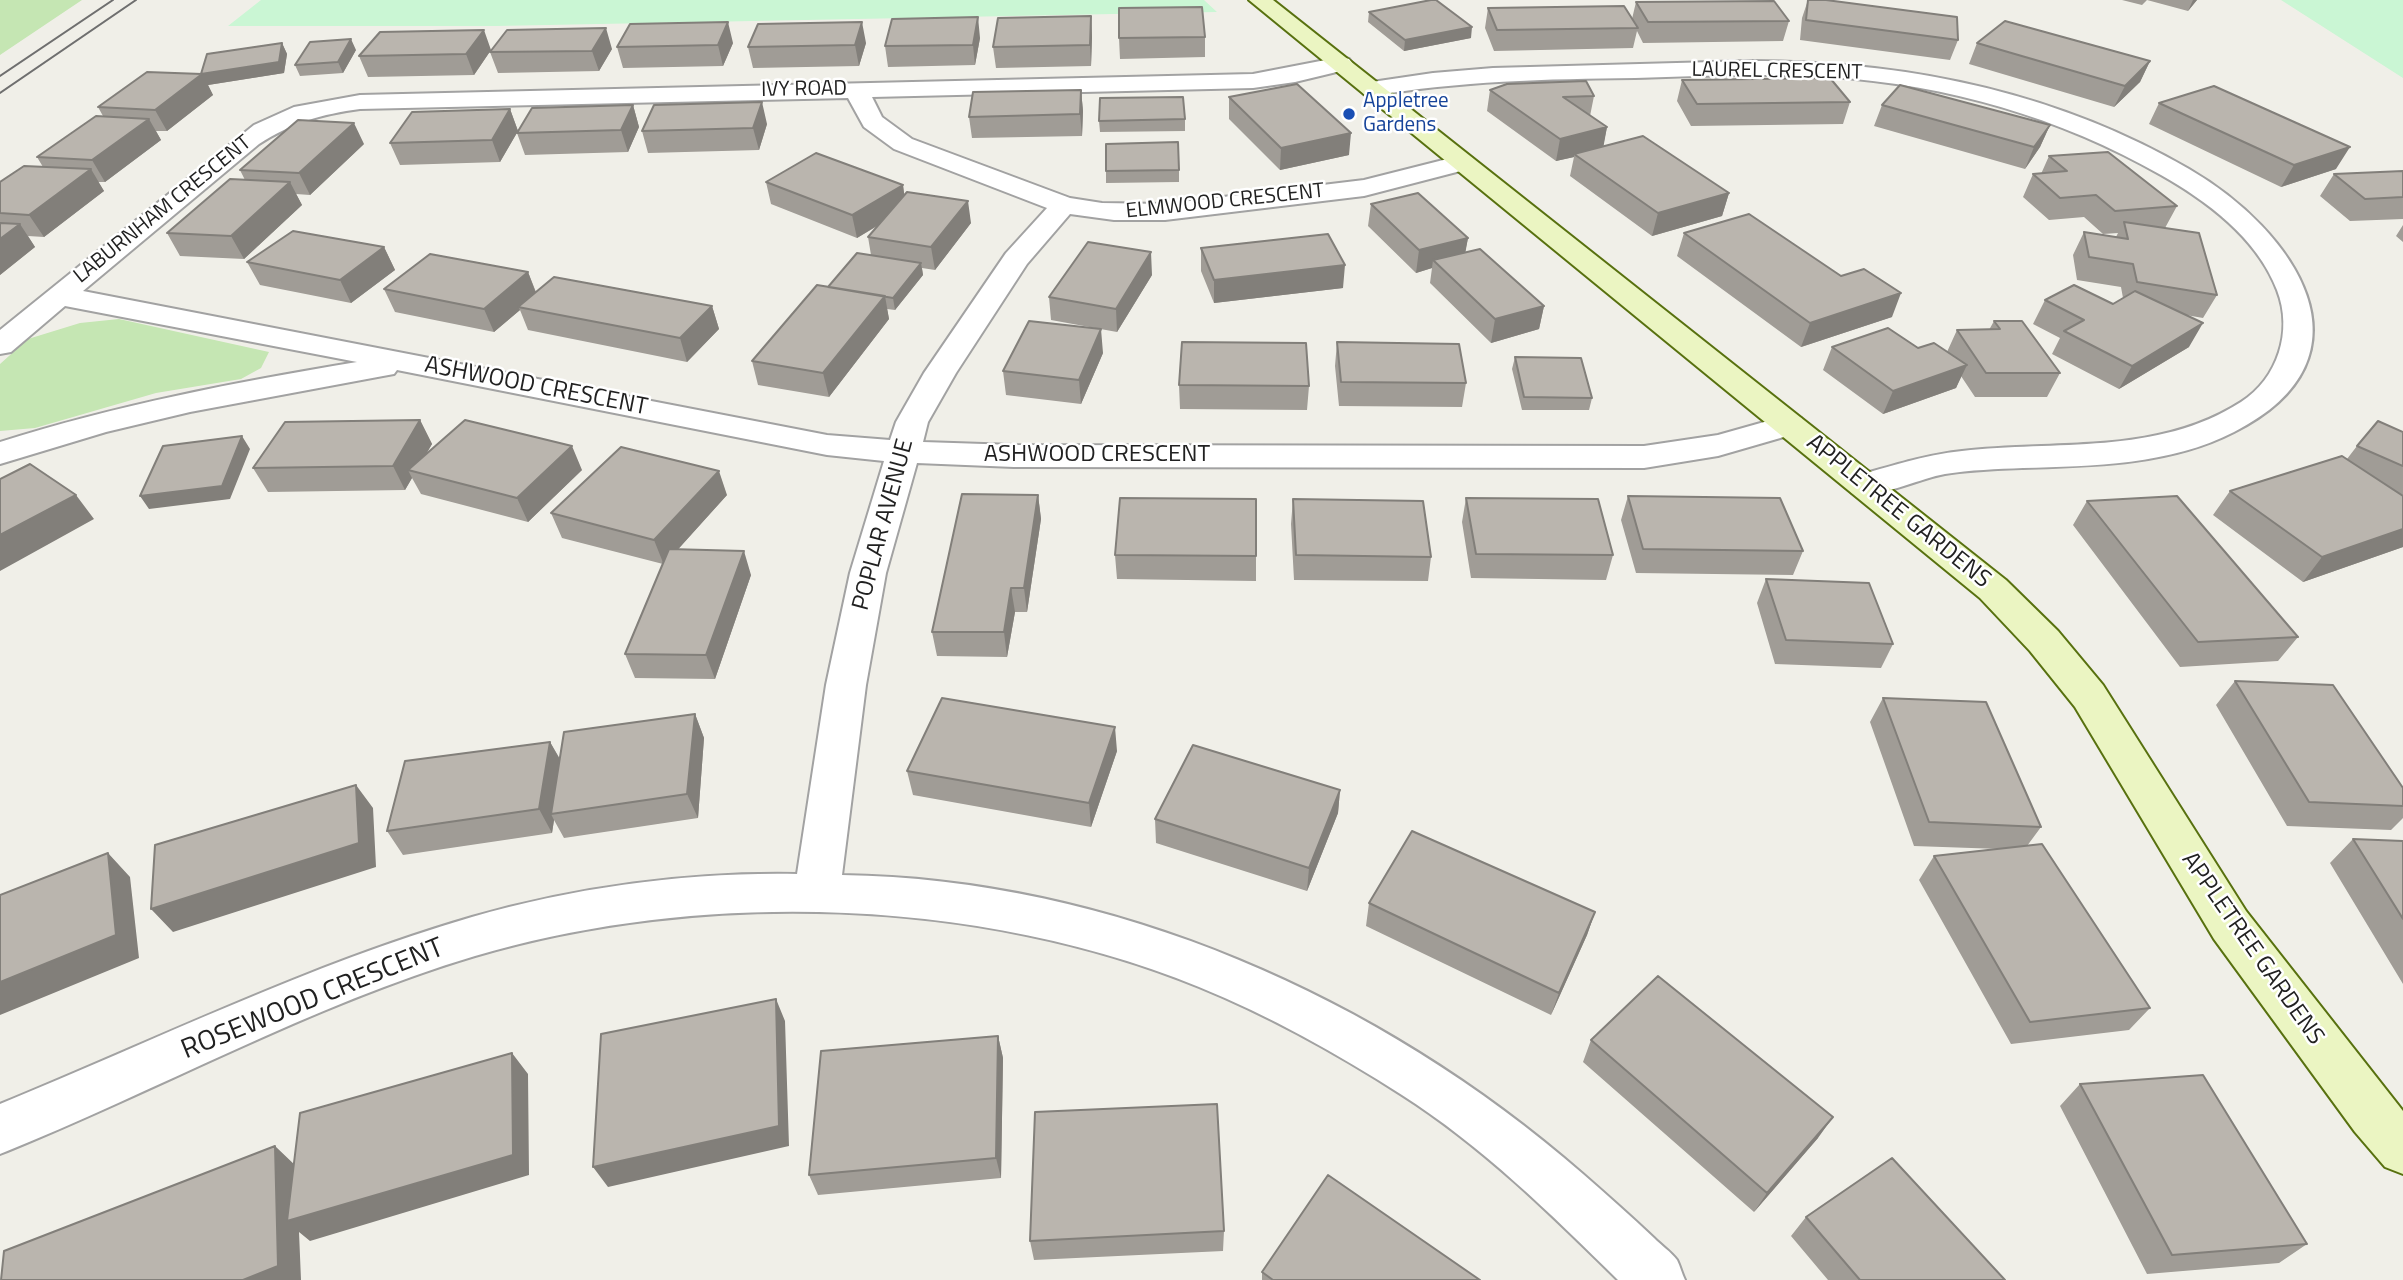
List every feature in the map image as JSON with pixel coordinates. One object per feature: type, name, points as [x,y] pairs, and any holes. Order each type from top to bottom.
[{"type":"street","name":"APPLETREE GARDENS","points":[[1260,0],[1993,589],[2044,641],[2089,696],[2230,925],[2356,1094],[2403,1149]]},
{"type":"street","name":"IVY ROAD","points":[[269,125],[311,109],[360,102],[1253,81],[1341,64]]},
{"type":"street","name":"LAUREL CRESCENT","points":[[1372,89],[1449,76],[1766,68],[1846,71],[1934,83],[2006,101],[2073,122],[2165,165],[2197,185],[2247,226],[2285,274],[2297,302],[2300,333],[2294,358],[2281,381],[2255,408],[2222,425],[2182,440],[2136,450],[2088,456],[1975,460],[1943,464],[1864,485]]},
{"type":"street","name":"ELMWOOD CRESCENT","points":[[858,89],[860,103],[869,119],[884,134],[903,144],[1063,205],[1112,213],[1165,212],[1364,188],[1463,163]]},
{"type":"street","name":"LABURNHAM CRESCENT","points":[[0,345],[269,125]]},
{"type":"street","name":"POPLAR AVENUE","points":[[817,891],[842,711],[865,585],[912,422],[1016,259],[1063,205]]},
{"type":"street","name":"ASHWOOD CRESCENT","points":[[58,296],[652,408],[761,433],[827,445],[903,452],[1027,456],[1644,457],[1704,450],[1752,439],[1789,425]]},
{"type":"street","name":"ASHWOOD CRESCENT","points":[[0,453],[112,420],[211,397],[409,362]]},
{"type":"street","name":"ROSEWOOD CRESCENT","points":[[0,1129],[396,962],[523,923],[632,904],[728,895],[817,891],[890,894],[967,902],[1033,914],[1160,952],[1247,985],[1333,1028],[1423,1081],[1499,1139],[1574,1201],[1657,1280]]},
{"type":"green space","points":[[0,0],[82,0],[0,55]]},
{"type":"green space","points":[[261,0],[1204,0],[1217,12],[496,26],[228,26]]},
{"type":"green space","points":[[2281,0],[2403,0],[2403,78]]},
{"type":"green space","points":[[119,319],[269,352],[261,368],[241,379],[156,393],[35,428],[0,431],[0,364],[28,339],[80,323]]},
{"type":"building","points":[[1436,0],[1472,27],[1405,40],[1369,12]]},
{"type":"building","points":[[1808,0],[1957,17],[1958,40],[1806,20]]},
{"type":"building","points":[[1774,1],[1789,21],[1648,22],[1636,2]]},
{"type":"building","points":[[1624,6],[1638,28],[1497,30],[1488,8]]},
{"type":"building","points":[[1202,7],[1205,37],[1119,38],[1119,8]]},
{"type":"building","points":[[1091,16],[1090,45],[993,47],[998,18]]},
{"type":"building","points":[[978,17],[973,45],[885,46],[892,19]]},
{"type":"building","points":[[2005,21],[2150,61],[2125,86],[1977,43]]},
{"type":"building","points":[[728,22],[718,45],[617,47],[630,24]]},
{"type":"building","points":[[862,22],[855,45],[748,47],[758,24]]},
{"type":"building","points":[[606,28],[592,51],[490,52],[507,30]]},
{"type":"building","points":[[484,30],[466,54],[359,56],[380,32]]},
{"type":"building","points":[[351,39],[338,62],[295,65],[310,42]]},
{"type":"building","points":[[282,43],[279,62],[201,74],[207,54]]},
{"type":"building","points":[[147,72],[202,74],[155,110],[98,107]]},
{"type":"building","points":[[1830,78],[1850,102],[1697,104],[1682,80]]},
{"type":"building","points":[[1586,81],[1594,96],[1563,97],[1607,127],[1560,139],[1490,90],[1507,84]]},
{"type":"building","points":[[1297,84],[1351,133],[1281,148],[1229,97]]},
{"type":"building","points":[[1900,85],[2050,125],[2034,147],[1882,105]]},
{"type":"building","points":[[2214,86],[2350,147],[2294,165],[2159,103]]},
{"type":"building","points":[[1081,90],[1080,114],[969,117],[973,92]]},
{"type":"building","points":[[1183,97],[1185,119],[1099,121],[1100,98]]},
{"type":"building","points":[[762,102],[753,128],[642,131],[654,105]]},
{"type":"building","points":[[633,105],[621,130],[517,133],[532,108]]},
{"type":"building","points":[[510,109],[492,140],[390,143],[412,112]]},
{"type":"building","points":[[96,116],[149,119],[92,160],[37,157]]},
{"type":"building","points":[[298,120],[354,123],[299,173],[240,170]]},
{"type":"building","points":[[1643,136],[1729,193],[1658,213],[1574,154]]},
{"type":"building","points":[[1178,142],[1179,170],[1106,171],[1106,144]]},
{"type":"building","points":[[2108,152],[2177,206],[2115,211],[2096,195],[2060,198],[2033,174],[2067,171],[2049,156]]},
{"type":"building","points":[[816,153],[903,185],[852,215],[766,182]]},
{"type":"building","points":[[24,166],[91,169],[29,215],[0,213],[0,182]]},
{"type":"building","points":[[2403,171],[2403,197],[2365,199],[2334,174]]},
{"type":"building","points":[[230,179],[290,182],[231,236],[167,233]]},
{"type":"building","points":[[907,192],[968,201],[931,247],[868,237]]},
{"type":"building","points":[[1418,193],[1468,238],[1419,250],[1371,204]]},
{"type":"building","points":[[1749,214],[1841,276],[1864,269],[1901,293],[1810,323],[1684,233]]},
{"type":"building","points":[[2124,222],[2199,233],[2217,295],[2137,282],[2133,264],[2089,257],[2084,232],[2128,239]]},
{"type":"building","points":[[0,223],[20,224],[0,239]]},
{"type":"building","points":[[293,231],[384,247],[340,280],[247,262]]},
{"type":"building","points":[[1328,234],[1345,265],[1214,280],[1201,248]]},
{"type":"building","points":[[1088,242],[1151,252],[1116,309],[1049,297]]},
{"type":"building","points":[[1480,249],[1544,306],[1495,319],[1433,260]]},
{"type":"building","points":[[857,253],[921,263],[893,298],[828,287]]},
{"type":"building","points":[[430,254],[528,272],[484,309],[384,289]]},
{"type":"building","points":[[554,277],[712,306],[680,338],[518,307]]},
{"type":"building","points":[[817,285],[885,296],[823,373],[752,361]]},
{"type":"building","points":[[2074,285],[2113,304],[2135,291],[2203,323],[2132,366],[2064,331],[2084,320],[2045,300]]},
{"type":"building","points":[[1029,321],[1101,329],[1079,380],[1003,371]]},
{"type":"building","points":[[1994,321],[2022,321],[2060,373],[1986,373],[1957,330],[2000,329]]},
{"type":"building","points":[[1888,328],[1918,348],[1934,343],[1967,365],[1893,391],[1832,347]]},
{"type":"building","points":[[1182,342],[1306,343],[1309,386],[1179,385]]},
{"type":"building","points":[[1337,342],[1459,344],[1466,383],[1341,382]]},
{"type":"building","points":[[1515,357],[1581,358],[1592,398],[1524,397]]},
{"type":"building","points":[[420,420],[393,466],[253,468],[285,422]]},
{"type":"building","points":[[465,420],[572,446],[517,498],[408,470]]},
{"type":"building","points":[[2378,421],[2403,432],[2403,466],[2357,446]]},
{"type":"building","points":[[242,436],[222,486],[140,496],[163,446]]},
{"type":"building","points":[[621,447],[719,471],[654,540],[551,513]]},
{"type":"building","points":[[2342,456],[2403,496],[2403,529],[2322,557],[2230,491]]},
{"type":"building","points":[[30,464],[76,495],[0,535],[0,479]]},
{"type":"building","points":[[962,494],[1038,495],[1024,588],[1011,588],[1004,632],[932,632]]},
{"type":"building","points":[[1628,496],[1780,498],[1803,551],[1643,549]]},
{"type":"building","points":[[2177,496],[2298,637],[2198,642],[2087,501]]},
{"type":"building","points":[[1120,498],[1256,499],[1256,556],[1115,555]]},
{"type":"building","points":[[1466,498],[1598,499],[1613,555],[1476,554]]},
{"type":"building","points":[[1293,499],[1423,501],[1431,557],[1296,555]]},
{"type":"building","points":[[669,549],[744,551],[706,655],[625,654]]},
{"type":"building","points":[[1766,579],[1869,583],[1893,644],[1786,640]]},
{"type":"building","points":[[2235,681],[2333,685],[2403,788],[2403,806],[2309,802]]},
{"type":"building","points":[[942,698],[1115,727],[1089,803],[907,771]]},
{"type":"building","points":[[1883,698],[1986,702],[2041,827],[1929,822]]},
{"type":"building","points":[[695,714],[687,794],[551,814],[564,732]]},
{"type":"building","points":[[550,742],[539,809],[387,831],[405,761]]},
{"type":"building","points":[[1193,745],[1340,790],[1309,868],[1155,819]]},
{"type":"building","points":[[356,785],[359,843],[151,909],[155,845]]},
{"type":"building","points":[[1412,831],[1595,912],[1559,993],[1369,903]]},
{"type":"building","points":[[2353,839],[2403,841],[2403,919]]},
{"type":"building","points":[[2042,844],[2150,1008],[2030,1022],[1934,856]]},
{"type":"building","points":[[108,853],[116,935],[0,982],[0,895]]},
{"type":"building","points":[[1658,976],[1833,1117],[1767,1193],[1591,1040]]},
{"type":"building","points":[[776,999],[779,1126],[593,1167],[601,1034]]},
{"type":"building","points":[[998,1036],[996,1158],[809,1175],[821,1051]]},
{"type":"building","points":[[512,1053],[513,1155],[287,1221],[300,1113]]},
{"type":"building","points":[[2203,1075],[2307,1244],[2172,1255],[2080,1084]]},
{"type":"building","points":[[1217,1104],[1224,1231],[1030,1241],[1035,1112]]},
{"type":"building","points":[[275,1146],[278,1266],[243,1280],[1,1280],[4,1251]]},
{"type":"building","points":[[1892,1158],[2005,1280],[1860,1280],[1806,1217]]},
{"type":"building","points":[[1328,1175],[1480,1280],[1273,1280],[1262,1272]]},
{"type":"tram line","points":[[0,76],[113,0]]},
{"type":"tram line","points":[[0,93],[136,0]]},
{"type":"place","name":"Appletree Gardens","points":[[1349,114]]}]
